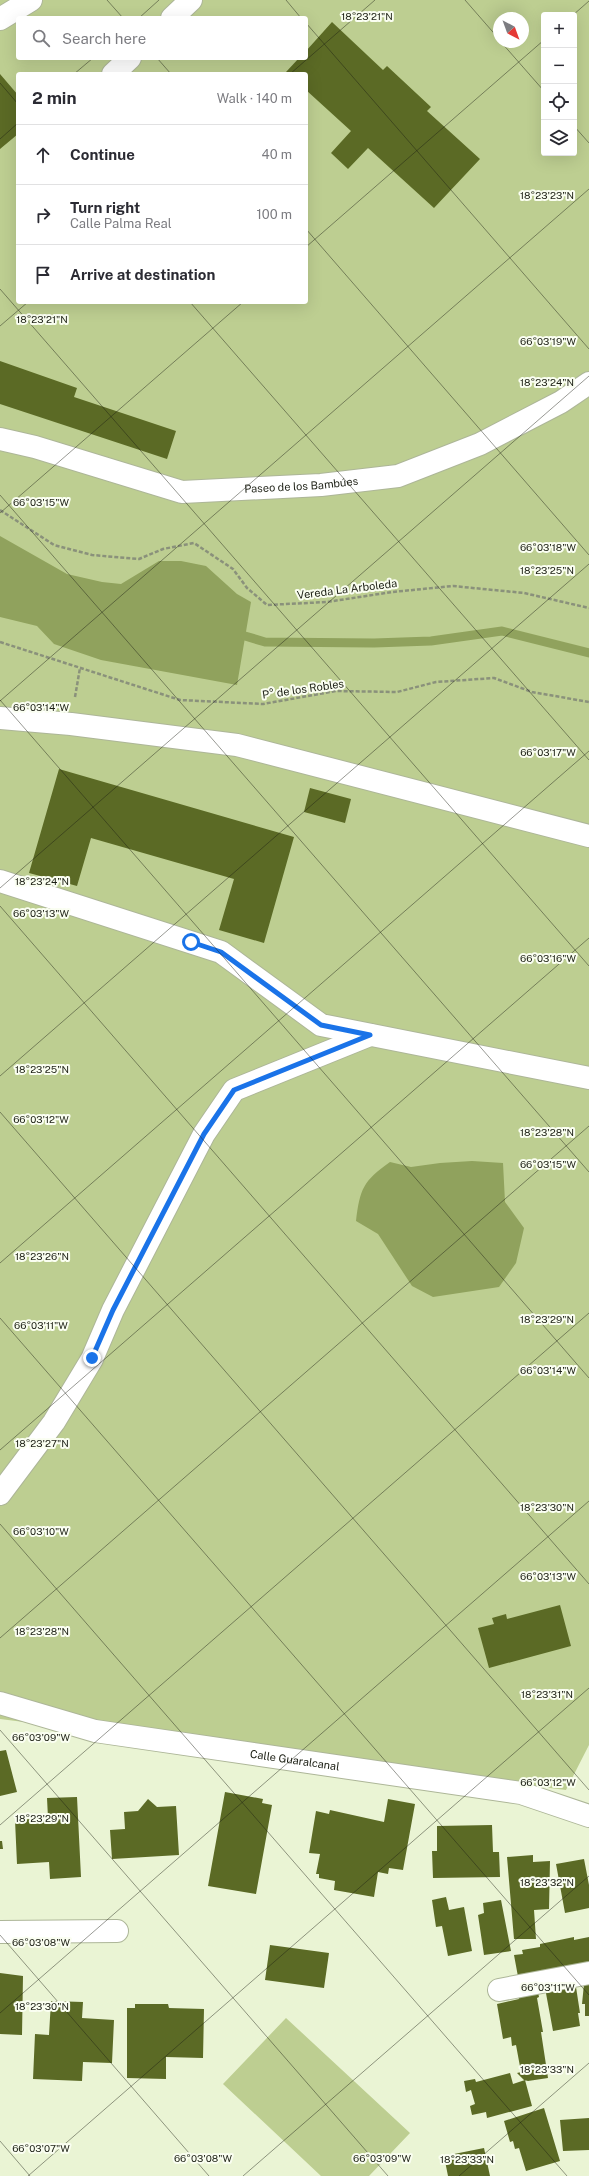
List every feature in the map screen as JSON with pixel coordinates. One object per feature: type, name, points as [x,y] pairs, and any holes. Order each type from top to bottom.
[{"type":"street","points":[[0,19],[31,0]]},
{"type":"street","points":[[174,16],[191,0]]},
{"type":"street","points":[[114,72],[128,60]]},
{"type":"street","name":"Paseo de los Bambúes","points":[[0,439],[35,447],[182,492],[321,485],[398,476],[480,444],[561,402],[589,383]]},
{"type":"street","points":[[0,718],[70,724],[238,745],[589,836]]},
{"type":"street","points":[[0,881],[221,952],[321,1025],[589,1078]]},
{"type":"street","points":[[0,1494],[54,1422],[92,1358],[113,1310],[204,1134],[234,1090],[370,1035]]},
{"type":"street","name":"Calle Guaralcanal","points":[[0,1703],[95,1731],[521,1793],[589,1816]]},
{"type":"street","points":[[0,1932],[117,1931]]},
{"type":"street","points":[[499,1990],[589,1973]]},
{"type":"path","name":"Vereda La Arboleda","points":[[0,510],[54,545],[92,555],[139,560],[162,549],[194,543],[233,569],[247,588],[267,605],[327,602],[392,592],[453,586],[524,593],[589,608]]},
{"type":"path","name":"P° de los Robles","points":[[0,642],[180,700],[263,704],[336,691],[397,692],[436,682],[494,678],[532,692],[589,702]]},
{"type":"shaded area","points":[[0,0],[589,0],[589,1745],[566,1790],[0,1719]]},
{"type":"shaded area","points":[[0,536],[67,574],[102,582],[121,584],[159,561],[181,561],[206,566],[237,594],[251,602],[237,685],[101,660],[54,644],[37,626],[0,617]]},
{"type":"shaded area","points":[[472,1161],[503,1163],[505,1202],[524,1228],[516,1263],[499,1287],[433,1297],[412,1286],[378,1234],[356,1221],[361,1193],[368,1181],[390,1162],[411,1167]]},
{"type":"shaded area","points":[[286,2018],[410,2133],[369,2176],[321,2176],[223,2084]]},
{"type":"building","points":[[332,22],[383,70],[387,66],[431,107],[427,111],[480,159],[434,208],[368,148],[348,169],[331,153],[351,131],[308,92],[308,72],[286,72],[297,60],[308,60],[308,49]]},
{"type":"building","points":[[0,74],[16,93],[16,136],[0,149]]},
{"type":"building","points":[[0,361],[77,388],[74,397],[176,431],[167,459],[0,404]]},
{"type":"building","points":[[59,769],[294,837],[264,943],[219,930],[234,879],[91,838],[77,886],[29,873]]},
{"type":"building","points":[[310,788],[351,799],[345,823],[304,812]]},
{"type":"building","points":[[560,1605],[571,1646],[489,1668],[478,1628],[494,1624],[492,1618],[506,1614],[507,1619]]},
{"type":"building","points":[[6,1750],[17,1792],[0,1796],[0,1751]]},
{"type":"building","points":[[225,1792],[263,1799],[262,1803],[272,1805],[256,1894],[208,1886]]},
{"type":"building","points":[[77,1797],[81,1877],[50,1879],[49,1862],[17,1864],[15,1820],[48,1818],[47,1798]]},
{"type":"building","points":[[148,1799],[157,1807],[176,1806],[179,1855],[112,1859],[110,1830],[125,1829],[124,1812],[138,1811]]},
{"type":"building","points":[[388,1799],[415,1804],[403,1870],[389,1868],[388,1874],[378,1872],[374,1897],[334,1890],[335,1881],[319,1878],[319,1874],[316,1874],[320,1854],[309,1853],[316,1811],[329,1814],[330,1810],[384,1822]]},
{"type":"building","points":[[492,1825],[493,1852],[499,1852],[500,1877],[433,1878],[432,1851],[437,1851],[437,1826]]},
{"type":"building","points":[[0,1841],[2,1841],[3,1849],[0,1849]]},
{"type":"building","points":[[533,1855],[533,1862],[550,1861],[549,1909],[534,1910],[536,1939],[514,1939],[507,1857]]},
{"type":"building","points":[[584,1859],[589,1885],[589,1908],[565,1913],[556,1864]]},
{"type":"building","points":[[446,1897],[449,1910],[464,1907],[472,1951],[448,1956],[442,1926],[436,1927],[432,1900]]},
{"type":"building","points":[[501,1900],[511,1951],[484,1955],[478,1915],[484,1913],[483,1903]]},
{"type":"building","points":[[574,1937],[574,1940],[589,1937],[589,1965],[519,1982],[514,1955],[523,1954],[522,1950],[540,1947],[540,1944]]},
{"type":"building","points":[[270,1945],[329,1953],[324,1988],[265,1980]]},
{"type":"building","points":[[0,1973],[23,1976],[22,2035],[0,2034]]},
{"type":"building","points":[[572,1983],[573,1988],[576,1987],[580,2013],[578,2013],[580,2026],[553,2031],[545,1988]]},
{"type":"building","points":[[584,1984],[589,1984],[589,2016],[585,2016],[585,2004],[582,2004]]},
{"type":"building","points":[[538,1992],[539,1997],[537,1998],[543,2032],[541,2032],[548,2078],[528,2081],[524,2080],[517,2073],[521,2072],[516,2045],[512,2046],[511,2037],[503,2039],[497,2004],[519,1999],[518,1996]]},
{"type":"building","points":[[51,2001],[83,2002],[82,2018],[114,2020],[112,2063],[83,2062],[82,2081],[33,2079],[35,2034],[49,2035]]},
{"type":"building","points":[[135,2004],[168,2004],[169,2008],[204,2009],[203,2058],[166,2057],[166,2079],[127,2078],[127,2008],[135,2008]]},
{"type":"building","points":[[510,2073],[513,2084],[525,2080],[532,2106],[487,2118],[486,2112],[472,2115],[470,2106],[475,2104],[471,2090],[466,2092],[464,2081],[475,2079],[476,2082]]},
{"type":"building","points":[[544,2108],[560,2161],[526,2171],[519,2148],[515,2149],[513,2141],[510,2142],[504,2121]]},
{"type":"building","points":[[589,2118],[589,2150],[563,2151],[560,2120]]},
{"type":"building","points":[[484,2148],[490,2176],[448,2176],[444,2156]]},
{"type":"waterway","points":[[245,636],[265,642],[374,643],[431,641],[502,631],[589,653]]},
{"type":"route","points":[[92,1358],[113,1310],[204,1134],[234,1090],[370,1035],[321,1025],[221,952],[191,942]]}]
